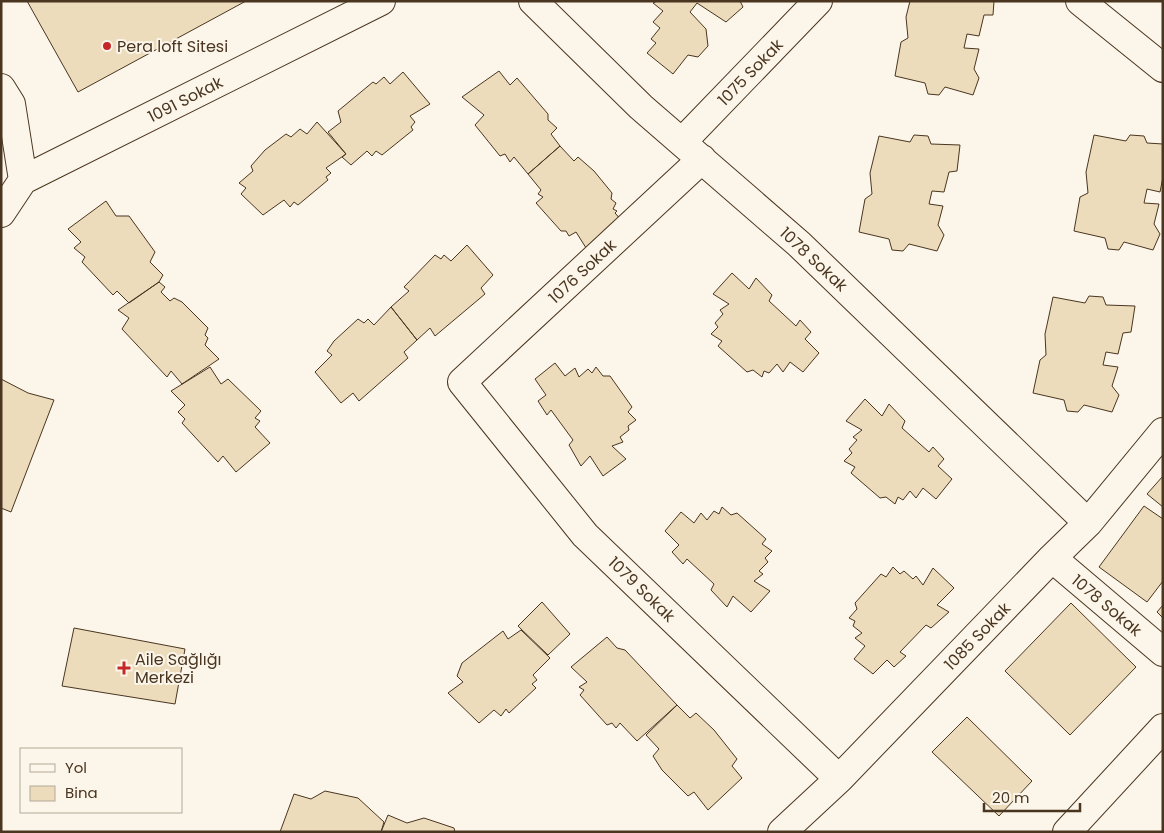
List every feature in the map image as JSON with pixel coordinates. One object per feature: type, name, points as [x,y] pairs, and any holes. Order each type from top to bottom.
[{"type":"street","name":"1091 Sokak","points":[[1,213],[23,180],[381,1]]},
{"type":"street","name":"1078 Sokak","points":[[533,1],[640,107],[799,244],[1088,523]]},
{"type":"street","name":"1075 Sokak","points":[[692,150],[818,1]]},
{"type":"street","points":[[1095,6],[1163,68]]},
{"type":"street","points":[[1,88],[12,104],[23,180]]},
{"type":"street","name":"1076 Sokak","points":[[462,382],[692,150]]},
{"type":"street","name":"1079 Sokak","points":[[462,382],[585,534],[839,779]]},
{"type":"street","name":"1085 Sokak","points":[[782,832],[839,779],[1088,523],[1163,432]]},
{"type":"street","name":"1078 Sokak","points":[[1052,558],[1163,652]]},
{"type":"street","points":[[1076,829],[1163,728]]},
{"type":"building","name":"Pera loft Sitesi","points":[[27,1],[246,1],[78,92]]},
{"type":"building","points":[[657,1],[740,1],[743,7],[726,22],[697,3],[690,12],[706,29],[708,46],[698,57],[688,55],[673,74],[647,53],[656,43],[651,39],[660,28],[653,22],[663,11],[653,3]]},
{"type":"building","points":[[910,1],[994,1],[993,15],[984,15],[979,36],[967,34],[964,48],[979,49],[974,69],[979,78],[973,95],[945,87],[939,95],[928,94],[925,83],[895,76],[901,42],[908,38],[906,17]]},
{"type":"building","points":[[499,71],[510,85],[517,78],[548,114],[548,120],[557,128],[551,134],[560,146],[528,174],[514,157],[510,162],[505,154],[500,156],[475,125],[484,115],[462,97]]},
{"type":"building","points":[[403,72],[430,104],[410,116],[415,122],[411,127],[413,130],[382,155],[376,151],[372,156],[367,151],[351,165],[342,157],[346,154],[328,132],[341,122],[338,111],[373,82],[376,84],[384,77],[390,84]]},
{"type":"building","points":[[317,122],[346,154],[326,168],[331,173],[326,177],[328,180],[298,205],[294,202],[290,207],[284,200],[263,215],[241,194],[246,188],[239,183],[253,171],[251,166],[265,150],[286,134],[291,137],[300,129],[307,134]]},
{"type":"building","points":[[914,135],[928,136],[931,144],[960,145],[957,171],[949,172],[944,192],[932,191],[929,204],[943,206],[938,225],[944,235],[937,251],[909,244],[903,251],[892,250],[889,239],[859,232],[865,199],[872,194],[870,173],[879,136],[910,142]]},
{"type":"building","points":[[1094,135],[1126,141],[1130,135],[1144,136],[1147,143],[1163,144],[1163,177],[1160,192],[1147,189],[1144,203],[1159,204],[1154,224],[1160,234],[1153,250],[1124,242],[1119,250],[1108,249],[1105,238],[1074,231],[1080,197],[1088,193],[1086,172]]},
{"type":"building","points":[[560,146],[574,161],[578,157],[594,171],[612,193],[611,199],[616,203],[613,209],[617,211],[615,213],[622,221],[588,251],[576,232],[569,236],[566,231],[561,231],[536,203],[543,197],[538,194],[541,190],[528,174]]},
{"type":"building","points":[[106,201],[116,216],[129,216],[155,252],[150,262],[163,275],[159,282],[129,303],[117,291],[113,295],[82,262],[85,257],[74,248],[81,242],[68,229]]},
{"type":"building","points":[[467,245],[493,275],[481,288],[485,294],[435,336],[430,328],[417,340],[391,307],[409,291],[404,287],[435,255],[441,259],[444,255],[451,261]]},
{"type":"building","points":[[732,273],[749,289],[756,278],[772,295],[769,301],[796,326],[800,320],[811,332],[805,339],[819,353],[803,372],[790,362],[783,372],[777,364],[769,373],[764,371],[762,377],[753,370],[747,372],[718,346],[722,341],[711,334],[718,327],[715,323],[723,314],[720,310],[729,304],[713,294]]},
{"type":"building","points":[[159,282],[165,287],[161,292],[170,301],[174,298],[182,302],[208,328],[205,335],[208,338],[205,345],[219,359],[182,384],[171,371],[167,377],[122,329],[129,318],[118,310]]},
{"type":"building","points":[[1089,296],[1103,297],[1106,305],[1135,306],[1131,332],[1123,333],[1118,354],[1106,352],[1103,365],[1118,367],[1112,386],[1119,395],[1112,412],[1084,405],[1078,412],[1067,411],[1064,400],[1033,393],[1040,360],[1046,355],[1045,334],[1053,297],[1085,303]]},
{"type":"building","points":[[391,307],[417,340],[404,352],[408,358],[359,401],[353,393],[341,403],[315,372],[332,355],[327,351],[334,341],[358,319],[364,323],[368,319],[374,325]]},
{"type":"building","points":[[555,363],[565,376],[575,368],[579,377],[588,369],[592,373],[596,367],[603,376],[610,376],[632,407],[628,412],[636,420],[628,426],[629,430],[620,437],[623,442],[612,446],[626,459],[603,476],[590,456],[581,466],[569,445],[573,440],[551,410],[547,415],[538,401],[546,395],[535,379]]},
{"type":"building","points":[[210,367],[221,384],[228,379],[261,411],[255,418],[260,421],[255,427],[270,443],[236,472],[223,456],[218,462],[182,423],[185,419],[178,412],[185,405],[171,391]]},
{"type":"building","points":[[1,379],[28,393],[54,400],[11,512],[1,508]]},
{"type":"building","points":[[865,399],[882,416],[889,404],[905,421],[902,428],[929,452],[933,447],[944,459],[938,466],[952,479],[936,499],[923,488],[916,498],[910,491],[903,500],[898,497],[895,504],[886,497],[880,498],[851,473],[855,467],[844,461],[852,453],[849,449],[857,440],[853,437],[862,430],[846,421]]},
{"type":"building","points":[[1163,476],[1163,507],[1147,494]]},
{"type":"building","points":[[1144,506],[1163,519],[1163,581],[1147,602],[1099,567]]},
{"type":"building","points":[[722,507],[731,515],[737,513],[766,539],[762,544],[772,551],[765,558],[768,562],[759,571],[763,574],[754,581],[770,591],[751,612],[733,596],[727,607],[711,590],[714,584],[687,559],[683,564],[672,552],[679,545],[665,531],[681,512],[694,523],[701,513],[707,520],[714,511],[719,514]]},
{"type":"building","points":[[893,567],[900,574],[904,571],[913,579],[916,576],[923,585],[933,568],[954,588],[937,605],[949,612],[931,628],[926,625],[900,652],[906,656],[894,667],[887,660],[873,674],[854,659],[865,646],[855,638],[862,633],[853,626],[855,621],[849,618],[857,609],[855,603],[881,574],[886,577]]},
{"type":"building","points":[[542,602],[570,634],[548,655],[518,626]]},
{"type":"building","points":[[1071,603],[1136,667],[1070,735],[1005,671]]},
{"type":"building","points":[[1163,605],[1163,618],[1157,612]]},
{"type":"building","name":"Aile Sağlığı Merkezi","points":[[74,628],[185,649],[175,704],[62,686]]},
{"type":"building","points":[[521,630],[550,658],[533,675],[537,680],[532,684],[536,688],[509,713],[506,709],[501,716],[494,710],[479,723],[448,693],[463,682],[457,676],[462,663],[503,631],[508,639]]},
{"type":"building","points":[[607,637],[617,648],[625,650],[677,705],[637,741],[620,723],[616,728],[612,723],[607,725],[580,695],[584,690],[579,687],[587,682],[571,667]]},
{"type":"building","points":[[677,705],[690,718],[696,713],[714,730],[737,759],[732,766],[742,778],[708,810],[694,792],[688,796],[662,770],[653,756],[659,749],[646,735]]},
{"type":"building","points":[[967,717],[1032,781],[999,816],[932,752]]},
{"type":"building","points":[[325,791],[358,798],[384,822],[381,832],[280,832],[294,794],[311,799]]},
{"type":"building","points":[[388,815],[407,823],[424,818],[454,828],[455,832],[381,832]]},
{"type":"place","name":"Pera loft Sitesi","points":[[107,46]]},
{"type":"place","name":"Aile Sağlığı Merkezi","points":[[124,668]]}]
